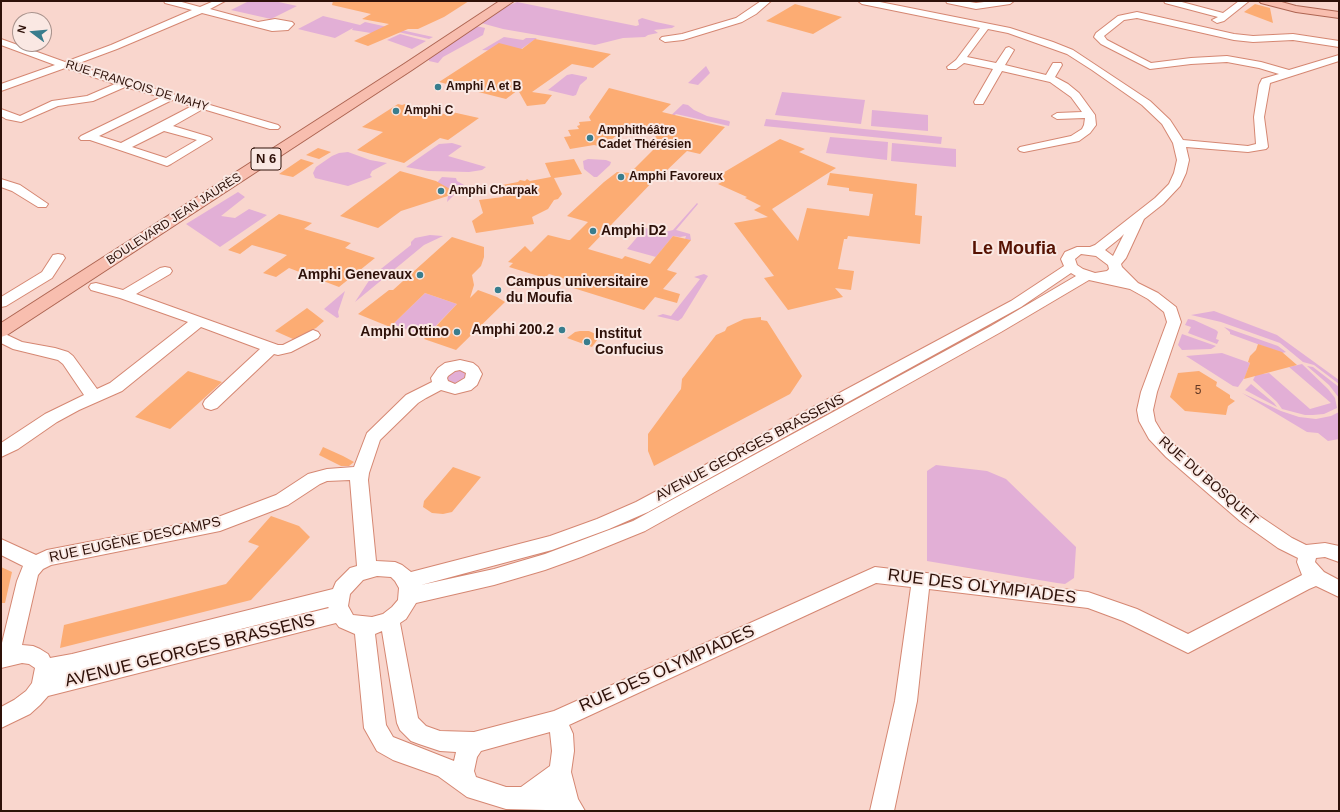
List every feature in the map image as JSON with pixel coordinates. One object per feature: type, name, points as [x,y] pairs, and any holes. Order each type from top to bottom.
[{"type":"main road","name":"BOULEVARD JEAN JAURÈS","points":[[3,335],[10,313],[401,65],[496,1]]},
{"type":"main road","name":"BOULEVARD JEAN JAURÈS","points":[[10,313],[408,67],[508,1]]},
{"type":"main road","points":[[1265,1],[1296,9],[1339,15]]},
{"type":"street","points":[[168,1],[260,24]]},
{"type":"street","points":[[1,88],[114,47],[221,1]]},
{"type":"street","points":[[665,38],[680,40],[739,20],[753,12],[767,1]]},
{"type":"street","points":[[862,1],[1010,31],[1050,44],[1070,52],[1084,61],[1146,103],[1166,122],[1179,143],[1182,160],[1180,173],[1174,186],[1159,201],[1100,248],[1092,251],[1076,251],[1070,255],[1068,259],[1071,267]]},
{"type":"street","points":[[950,1],[976,6],[1010,1]]},
{"type":"street","points":[[1168,1],[1225,16]]},
{"type":"street","points":[[1197,28],[1210,21],[1221,19],[1245,1]]},
{"type":"street","points":[[1291,74],[1242,61],[1227,59],[1191,60],[1150,66],[1104,42],[1099,37],[1104,30],[1122,18],[1137,15],[1247,38],[1293,37],[1339,44]]},
{"type":"street","points":[[952,67],[961,59],[986,26]]},
{"type":"street","name":"RUE FRANÇOIS DE MAHY","points":[[1,42],[76,69],[274,127]]},
{"type":"street","points":[[979,102],[1009,50]]},
{"type":"street","points":[[1179,143],[1248,149],[1262,147],[1259,117],[1264,85],[1266,82],[1339,58]]},
{"type":"street","points":[[961,59],[1049,78],[1064,86],[1075,95],[1090,115],[1090,125],[1086,131],[1075,138],[1024,149]]},
{"type":"street","points":[[1049,78],[1057,65]]},
{"type":"street","points":[[1,94],[38,81],[51,79],[76,69]]},
{"type":"street","points":[[1,112],[10,117],[21,119],[56,103],[89,99],[125,84]]},
{"type":"street","points":[[163,127],[206,139],[167,162],[87,137],[170,97]]},
{"type":"street","points":[[122,147],[201,106]]},
{"type":"street","points":[[148,108],[180,118]]},
{"type":"street","points":[[1057,116],[1090,115]]},
{"type":"street","points":[[1,183],[16,188],[42,204]]},
{"type":"street","points":[[1115,266],[1139,217]]},
{"type":"street","name":"RUE DU BOSQUET","points":[[1092,251],[1104,255],[1135,286]]},
{"type":"street","points":[[10,313],[47,275],[58,258]]},
{"type":"street","name":"AVENUE GEORGES BRASSENS","points":[[408,589],[434,590],[494,577],[574,552],[639,526],[1094,276],[1111,275],[1115,266]]},
{"type":"street","name":"RUE DU BOSQUET","points":[[1071,267],[1078,272],[1135,286],[1153,296],[1171,310],[1174,322],[1149,392],[1145,410],[1147,421],[1155,435],[1172,453],[1246,516],[1285,543],[1308,555]]},
{"type":"street","name":"AVENUE GEORGES BRASSENS","points":[[408,589],[552,543],[603,524],[642,507],[1016,304],[1071,267]]},
{"type":"street","points":[[126,295],[165,271]]},
{"type":"street","points":[[96,287],[126,295],[278,350],[286,349],[313,335]]},
{"type":"street","points":[[1,451],[18,442],[51,418],[116,387],[199,321]]},
{"type":"street","points":[[3,335],[18,346],[63,356],[68,360],[94,397]]},
{"type":"street","points":[[211,404],[271,348]]},
{"type":"street","points":[[367,570],[360,473],[373,437],[420,394],[441,379]]},
{"type":"street","name":"RUE EUGÈNE DESCAMPS","points":[[1,546],[36,564],[47,558],[220,524],[282,500],[314,479],[327,475],[360,473]]},
{"type":"street","points":[[1339,554],[1325,550],[1311,551],[1306,562],[1308,570],[1317,578],[1339,589]]},
{"type":"street","points":[[1,718],[22,707],[33,698],[43,678],[41,660],[33,655],[22,654],[5,657],[26,581],[36,564]]},
{"type":"street","points":[[377,568],[395,570],[402,574],[408,589],[405,605],[390,620],[381,624],[364,626],[354,625],[346,620],[339,605],[343,588],[349,580],[367,570],[377,568]]},
{"type":"street","name":"RUE DES OLYMPIADES","points":[[390,620],[408,723],[419,734],[440,741],[474,742],[556,720],[875,575],[1088,600],[1130,615],[1188,644],[1302,583],[1317,578]]},
{"type":"street","points":[[882,811],[906,701],[921,580]]},
{"type":"street","name":"AVENUE GEORGES BRASSENS","points":[[43,678],[339,605]]},
{"type":"street","points":[[364,626],[375,728],[385,744],[401,752],[445,768],[466,784],[476,789],[506,798],[524,798],[570,808],[560,772],[563,751],[562,734],[556,720]]},
{"type":"street","points":[[466,784],[463,771],[467,753],[474,742]]},
{"type":"street","points":[[524,798],[560,772]]},
{"type":"shaded area","points":[[249,1],[274,1],[297,6],[271,19],[231,10]]},
{"type":"shaded area","points":[[517,2],[636,26],[639,25],[638,20],[642,18],[675,26],[672,28],[654,30],[658,33],[645,37],[623,38],[595,45],[503,29],[481,23],[505,7]]},
{"type":"shaded area","points":[[323,16],[360,25],[365,22],[433,37],[429,39],[398,32],[390,36],[352,30],[353,28],[335,38],[298,29]]},
{"type":"shaded area","points":[[476,26],[485,28],[483,35],[443,57],[438,63],[429,61],[429,59]]},
{"type":"shaded area","points":[[400,34],[426,41],[412,49],[387,40]]},
{"type":"shaded area","points":[[504,37],[523,40],[526,38],[537,38],[517,52],[482,50]]},
{"type":"shaded area","points":[[706,66],[710,73],[698,85],[688,83]]},
{"type":"shaded area","points":[[572,74],[587,77],[587,79],[580,85],[576,95],[573,96],[548,90],[567,75]]},
{"type":"shaded area","points":[[782,92],[865,100],[861,124],[775,115]]},
{"type":"shaded area","points":[[683,104],[688,105],[694,110],[707,116],[729,121],[729,126],[676,114],[666,123],[663,123]]},
{"type":"shaded area","points":[[872,110],[928,115],[928,131],[871,126]]},
{"type":"shaded area","points":[[766,119],[942,137],[941,144],[764,126]]},
{"type":"shaded area","points":[[830,137],[888,142],[887,160],[826,153]]},
{"type":"shaded area","points":[[452,143],[462,146],[448,156],[486,167],[482,170],[469,172],[428,171],[406,167],[439,144]]},
{"type":"shaded area","points":[[892,143],[956,149],[956,167],[891,161]]},
{"type":"shaded area","points":[[348,152],[370,160],[387,163],[372,171],[370,175],[372,177],[348,186],[315,178],[313,173],[316,167],[332,156],[339,153]]},
{"type":"shaded area","points":[[588,159],[606,160],[611,162],[610,165],[597,177],[594,177],[584,169],[583,161]]},
{"type":"shaded area","points":[[442,177],[456,178],[457,181],[464,185],[447,202],[448,196],[451,194],[435,185]]},
{"type":"shaded area","points":[[238,192],[245,197],[221,216],[235,218],[249,209],[267,215],[220,247],[186,224]]},
{"type":"shaded area","points":[[697,203],[698,204],[676,230],[690,234],[691,240],[685,239],[686,236],[673,236],[656,257],[627,249],[645,228],[665,232],[673,230]]},
{"type":"shaded area","points":[[430,235],[443,236],[424,245],[355,302],[372,276],[411,245],[411,242],[415,238]]},
{"type":"shaded area","points":[[704,274],[708,276],[682,318],[678,321],[657,316],[663,314],[671,316],[700,279],[694,277]]},
{"type":"shaded area","points":[[345,291],[338,312],[339,317],[337,318],[324,309]]},
{"type":"shaded area","points":[[425,293],[457,304],[425,337],[393,324]]},
{"type":"shaded area","points":[[1214,311],[1277,335],[1339,380],[1339,384],[1314,365],[1303,362],[1280,343],[1221,322],[1191,315]]},
{"type":"shaded area","points":[[1188,319],[1194,320],[1216,330],[1218,332],[1216,339],[1219,340],[1217,344],[1188,333],[1191,327],[1185,325]]},
{"type":"shaded area","points":[[1224,327],[1278,346],[1286,352],[1282,353],[1230,334],[1230,332]]},
{"type":"shaded area","points":[[1182,334],[1216,346],[1211,349],[1182,350],[1178,345]]},
{"type":"shaded area","points":[[1222,353],[1250,363],[1245,377],[1238,387],[1233,386],[1186,356]]},
{"type":"shaded area","points":[[1302,364],[1328,389],[1335,398],[1337,408],[1324,414],[1313,415],[1305,415],[1282,409],[1277,402],[1253,380],[1258,370],[1263,374],[1269,373],[1310,409],[1331,403],[1289,367]]},
{"type":"shaded area","points":[[1307,366],[1313,367],[1339,387],[1339,398],[1329,385]]},
{"type":"shaded area","points":[[456,370],[463,370],[469,375],[461,384],[450,384],[445,377]]},
{"type":"shaded area","points":[[1251,384],[1274,403],[1277,407],[1245,390]]},
{"type":"shaded area","points":[[1242,393],[1281,411],[1299,417],[1316,419],[1331,416],[1339,412],[1339,439],[1328,441],[1318,433],[1307,432]]},
{"type":"shaded area","points":[[936,465],[987,471],[1006,479],[1076,547],[1074,578],[1065,584],[927,561],[927,471]]},
{"type":"building","points":[[333,1],[469,1],[444,17],[418,29],[408,29],[368,46],[354,41],[389,24],[362,19],[371,14],[332,5]]},
{"type":"building","points":[[795,4],[842,17],[813,34],[766,21]]},
{"type":"building","points":[[1255,4],[1270,8],[1273,23],[1244,12]]},
{"type":"building","points":[[535,39],[611,54],[593,68],[572,64],[532,92],[552,95],[545,104],[527,106],[518,90],[506,99],[439,82],[499,43],[522,49]]},
{"type":"building","points":[[609,88],[671,104],[662,112],[725,127],[700,154],[687,151],[663,174],[660,174],[588,249],[622,259],[625,256],[650,264],[673,236],[691,240],[667,270],[677,273],[663,289],[680,294],[677,303],[655,297],[644,310],[570,287],[575,282],[549,274],[545,278],[509,267],[513,263],[508,262],[525,246],[531,252],[548,235],[570,240],[588,222],[567,216],[617,172],[630,173],[659,144],[650,142],[661,131],[631,123],[603,147],[594,145],[570,149],[564,137],[571,136],[568,130],[579,129],[577,126],[580,125],[579,122],[591,121],[589,117]]},
{"type":"building","points":[[398,104],[405,104],[448,115],[452,112],[479,118],[448,140],[440,138],[404,163],[357,150],[383,132],[362,127]]},
{"type":"building","points":[[780,139],[805,149],[799,152],[836,168],[772,209],[798,241],[807,208],[869,216],[873,194],[849,191],[849,188],[827,185],[830,173],[917,184],[915,215],[922,216],[920,244],[848,236],[847,239],[844,239],[838,269],[854,271],[851,290],[835,288],[843,297],[788,310],[764,278],[774,276],[734,223],[768,217],[754,210],[761,206],[745,198],[747,197],[718,184],[724,181],[716,177]]},
{"type":"building","points":[[318,148],[331,152],[319,159],[306,155]]},
{"type":"building","points":[[301,159],[314,163],[293,177],[279,174]]},
{"type":"building","points":[[574,159],[582,174],[554,178],[562,194],[558,199],[554,200],[548,209],[532,217],[534,224],[476,233],[472,221],[483,213],[479,200],[503,197],[497,186],[518,182],[520,180],[525,181],[527,179],[530,181],[551,177],[545,163]]},
{"type":"building","points":[[400,171],[436,181],[457,193],[401,211],[378,228],[340,216]]},
{"type":"building","points":[[279,214],[312,223],[304,229],[351,243],[345,248],[375,258],[339,287],[289,268],[276,277],[263,273],[287,255],[252,245],[240,254],[228,250]]},
{"type":"building","points":[[452,237],[484,247],[484,257],[481,266],[472,275],[474,285],[470,298],[478,290],[497,297],[505,302],[456,350],[424,339],[457,304],[425,293],[390,327],[358,314],[389,290],[393,290]]},
{"type":"building","points":[[307,308],[324,321],[316,328],[293,339],[275,331]]},
{"type":"building","points":[[761,317],[761,320],[767,321],[802,376],[790,394],[654,466],[648,451],[648,434],[681,389],[682,379],[716,335],[725,331],[727,327],[744,319]]},
{"type":"building","name":"Institut Confucius","points":[[589,331],[600,336],[592,347],[567,338],[575,332]]},
{"type":"building","points":[[1258,344],[1282,352],[1297,365],[1244,379],[1250,363],[1248,362],[1250,356],[1256,350]]},
{"type":"building","points":[[188,371],[222,382],[170,429],[135,417]]},
{"type":"building","points":[[1199,371],[1217,382],[1216,386],[1230,395],[1230,398],[1235,401],[1228,406],[1226,415],[1185,411],[1170,397],[1178,373]]},
{"type":"building","points":[[323,447],[354,462],[349,466],[341,466],[319,455]]},
{"type":"building","points":[[453,467],[481,477],[452,512],[443,514],[432,513],[423,507],[424,501]]},
{"type":"building","points":[[271,516],[299,526],[310,537],[251,600],[60,648],[64,625],[226,584],[259,546],[248,542]]},
{"type":"building","points":[[1,567],[12,572],[5,603],[1,603]]},
{"type":"place","name":"Amphi A et B","points":[[438,87]]},
{"type":"place","name":"Amphi C","points":[[396,111]]},
{"type":"place","name":"Amphithéâtre Cadet Thérésien","points":[[590,138]]},
{"type":"place","name":"Amphi Favoreux","points":[[621,177]]},
{"type":"place","name":"Amphi Charpak","points":[[441,191]]},
{"type":"place","name":"Amphi D2","points":[[593,231]]},
{"type":"place","name":"Amphi Genevaux","points":[[420,275]]},
{"type":"place","name":"Campus universitaire du Moufia","points":[[498,290]]},
{"type":"place","name":"Amphi 200.2","points":[[562,330]]},
{"type":"place","name":"Amphi Ottino","points":[[457,332]]},
{"type":"place","name":"Institut Confucius","points":[[587,342]]},
{"type":"district","name":"Le Moufia","points":[[1014,249]]}]
